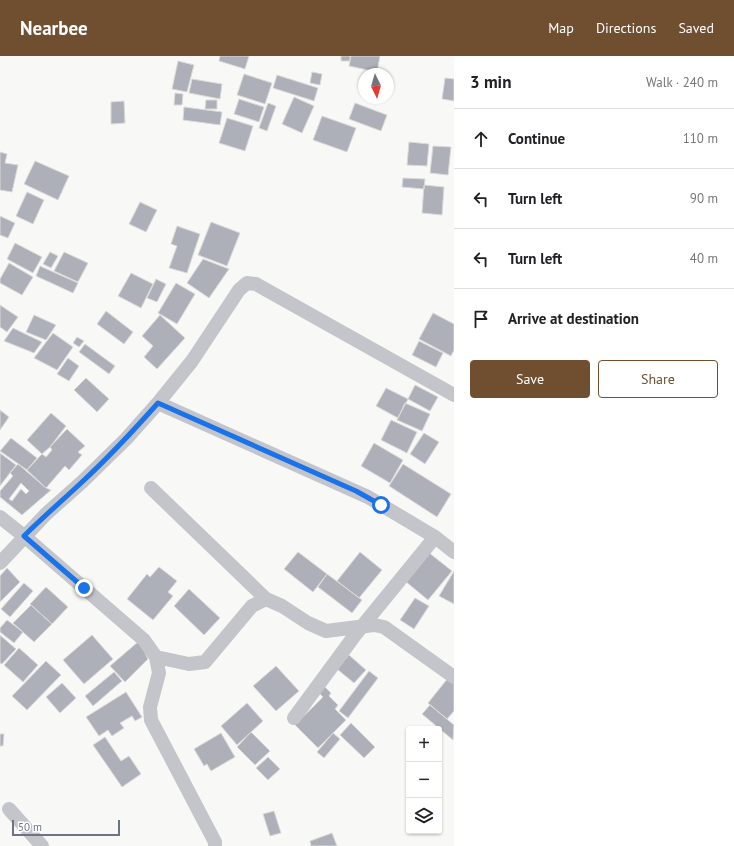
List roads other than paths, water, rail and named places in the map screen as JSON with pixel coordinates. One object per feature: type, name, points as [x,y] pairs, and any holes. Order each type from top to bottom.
[{"type":"street","points":[[0,563],[46,514],[82,482],[126,439],[158,403],[192,361],[239,290],[247,283],[256,284],[454,395]]},
{"type":"street","points":[[158,403],[368,497],[435,537],[454,552]]},
{"type":"street","points":[[151,488],[266,599],[282,606],[308,623],[326,631],[374,625],[384,627],[454,677]]},
{"type":"street","points":[[0,517],[144,640],[156,657],[159,674],[150,707],[151,720],[215,842],[215,846]]},
{"type":"street","points":[[294,718],[362,627],[435,537]]},
{"type":"street","points":[[156,657],[189,664],[205,662],[252,606],[266,599]]},
{"type":"street","points":[[9,809],[42,846]]}]
